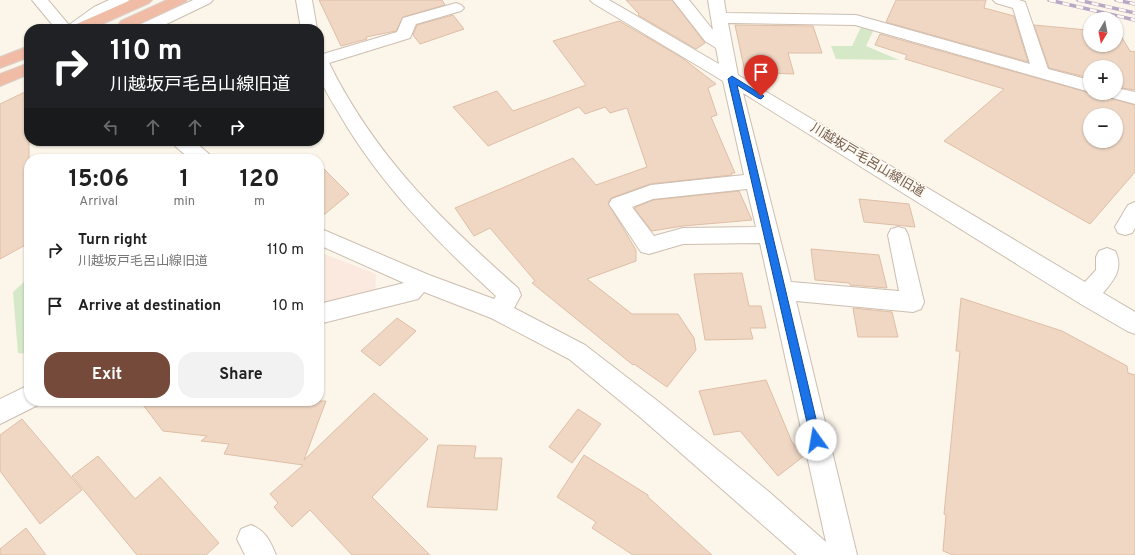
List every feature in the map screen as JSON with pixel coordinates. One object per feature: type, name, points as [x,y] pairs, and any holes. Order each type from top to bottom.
[{"type":"highway","points":[[87,24],[120,6],[144,0]]},
{"type":"highway","points":[[0,63],[24,52]]},
{"type":"highway","points":[[0,81],[24,70]]},
{"type":"street","points":[[40,0],[60,24]]},
{"type":"street","points":[[140,24],[205,0]]},
{"type":"street","points":[[304,0],[308,24]]},
{"type":"street","name":"川越坂戸毛呂山線旧道","points":[[598,0],[732,79],[1135,324]]},
{"type":"street","points":[[681,0],[711,38],[724,45]]},
{"type":"street","points":[[1001,0],[1020,5],[1041,72]]},
{"type":"street","points":[[81,24],[99,10],[120,6]]},
{"type":"street","points":[[324,58],[404,35],[409,21],[456,8]]},
{"type":"street","points":[[843,555],[769,235],[755,181],[724,45],[718,9],[856,20],[1083,84]]},
{"type":"street","points":[[324,69],[344,107],[377,157],[409,197],[488,276],[510,295],[499,311]]},
{"type":"street","points":[[1123,95],[1135,98]]},
{"type":"street","points":[[755,181],[651,192],[618,204],[649,246],[683,236],[769,235]]},
{"type":"street","points":[[782,291],[913,302],[898,235]]},
{"type":"street","points":[[324,238],[421,281],[499,311],[577,352],[650,410],[819,555]]},
{"type":"street","points":[[1088,296],[1107,273],[1107,257]]},
{"type":"street","points":[[324,313],[410,292],[421,281]]},
{"type":"street","points":[[0,412],[24,400]]},
{"type":"shaded area","points":[[324,254],[376,274],[375,293],[324,303]]},
{"type":"green space","points":[[862,25],[874,29],[866,46],[899,60],[836,59],[831,46],[852,46]]},
{"type":"green space","points":[[24,282],[24,354],[18,353],[13,292]]},
{"type":"building","points":[[319,0],[442,0],[445,5],[403,17],[396,31],[366,37],[367,39],[341,46]]},
{"type":"building","points":[[626,0],[672,0],[705,43],[696,49],[638,15],[639,14]]},
{"type":"building","points":[[896,0],[986,0],[984,8],[1014,16],[1028,62],[886,22]]},
{"type":"building","points":[[453,15],[464,29],[420,44],[413,35],[417,25]]},
{"type":"building","points":[[619,21],[681,57],[716,84],[708,88],[717,115],[711,117],[735,173],[731,173],[732,175],[650,184],[611,198],[608,203],[636,250],[636,261],[587,279],[632,314],[678,314],[694,338],[696,350],[667,387],[634,364],[633,365],[532,283],[535,281],[490,228],[474,236],[455,208],[573,158],[596,185],[647,167],[627,108],[610,113],[605,107],[585,114],[579,107],[488,146],[453,107],[497,91],[513,111],[586,85],[553,41]]},
{"type":"building","points":[[735,25],[813,26],[822,53],[788,53],[794,74],[745,72]]},
{"type":"building","points":[[1034,25],[1083,30],[1083,52],[1123,52],[1123,39],[1130,51],[1135,52],[1135,90],[1123,88],[1123,60],[1083,60],[1083,76],[1049,68]]},
{"type":"building","points":[[880,34],[1083,91],[1083,100],[1116,100],[1135,105],[1135,172],[1090,224],[944,141],[1004,89],[905,59],[907,55],[875,45]]},
{"type":"building","points":[[24,92],[24,146],[29,146],[29,154],[24,154],[24,246],[0,259],[0,104]]},
{"type":"building","points":[[324,169],[349,194],[324,215]]},
{"type":"building","points":[[739,191],[752,220],[683,226],[652,231],[634,208],[653,200]]},
{"type":"building","points":[[859,199],[909,204],[915,227],[864,222]]},
{"type":"building","points":[[811,249],[879,255],[887,288],[815,280]]},
{"type":"building","points":[[742,273],[749,306],[761,306],[766,328],[750,328],[753,339],[705,340],[694,274]]},
{"type":"building","points":[[961,298],[1062,331],[1127,366],[1128,373],[1135,375],[1135,555],[953,555],[943,551],[946,515],[944,514],[960,351],[956,351]]},
{"type":"building","points":[[853,308],[892,312],[898,337],[858,337]]},
{"type":"building","points":[[397,318],[416,331],[380,366],[361,351]]},
{"type":"building","points":[[766,380],[792,442],[804,456],[778,476],[740,431],[714,435],[699,391]]},
{"type":"building","points":[[374,393],[428,439],[372,497],[430,555],[352,555],[310,510],[292,527],[274,507],[278,503],[270,494],[303,465],[224,454],[229,444],[201,441],[207,436],[163,431],[144,406],[324,406],[324,401],[326,401],[304,460]]},
{"type":"building","points":[[578,409],[601,424],[572,463],[549,447]]},
{"type":"building","points":[[22,419],[82,490],[40,524],[0,471],[0,435]]},
{"type":"building","points":[[438,445],[476,446],[474,458],[502,458],[497,510],[427,507]]},
{"type":"building","points":[[584,455],[648,495],[648,497],[712,555],[633,555],[592,528],[596,522],[557,497]]},
{"type":"building","points":[[98,456],[135,499],[160,477],[219,543],[206,555],[137,555],[72,476]]},
{"type":"building","points":[[26,528],[46,555],[0,555],[0,549]]},
{"type":"railway","points":[[1049,0],[1135,20]]},
{"type":"railway","points":[[1078,0],[1135,13]]},
{"type":"railway","points":[[1116,0],[1135,4]]},
{"type":"route","points":[[761,96],[732,79],[816,440]]}]
